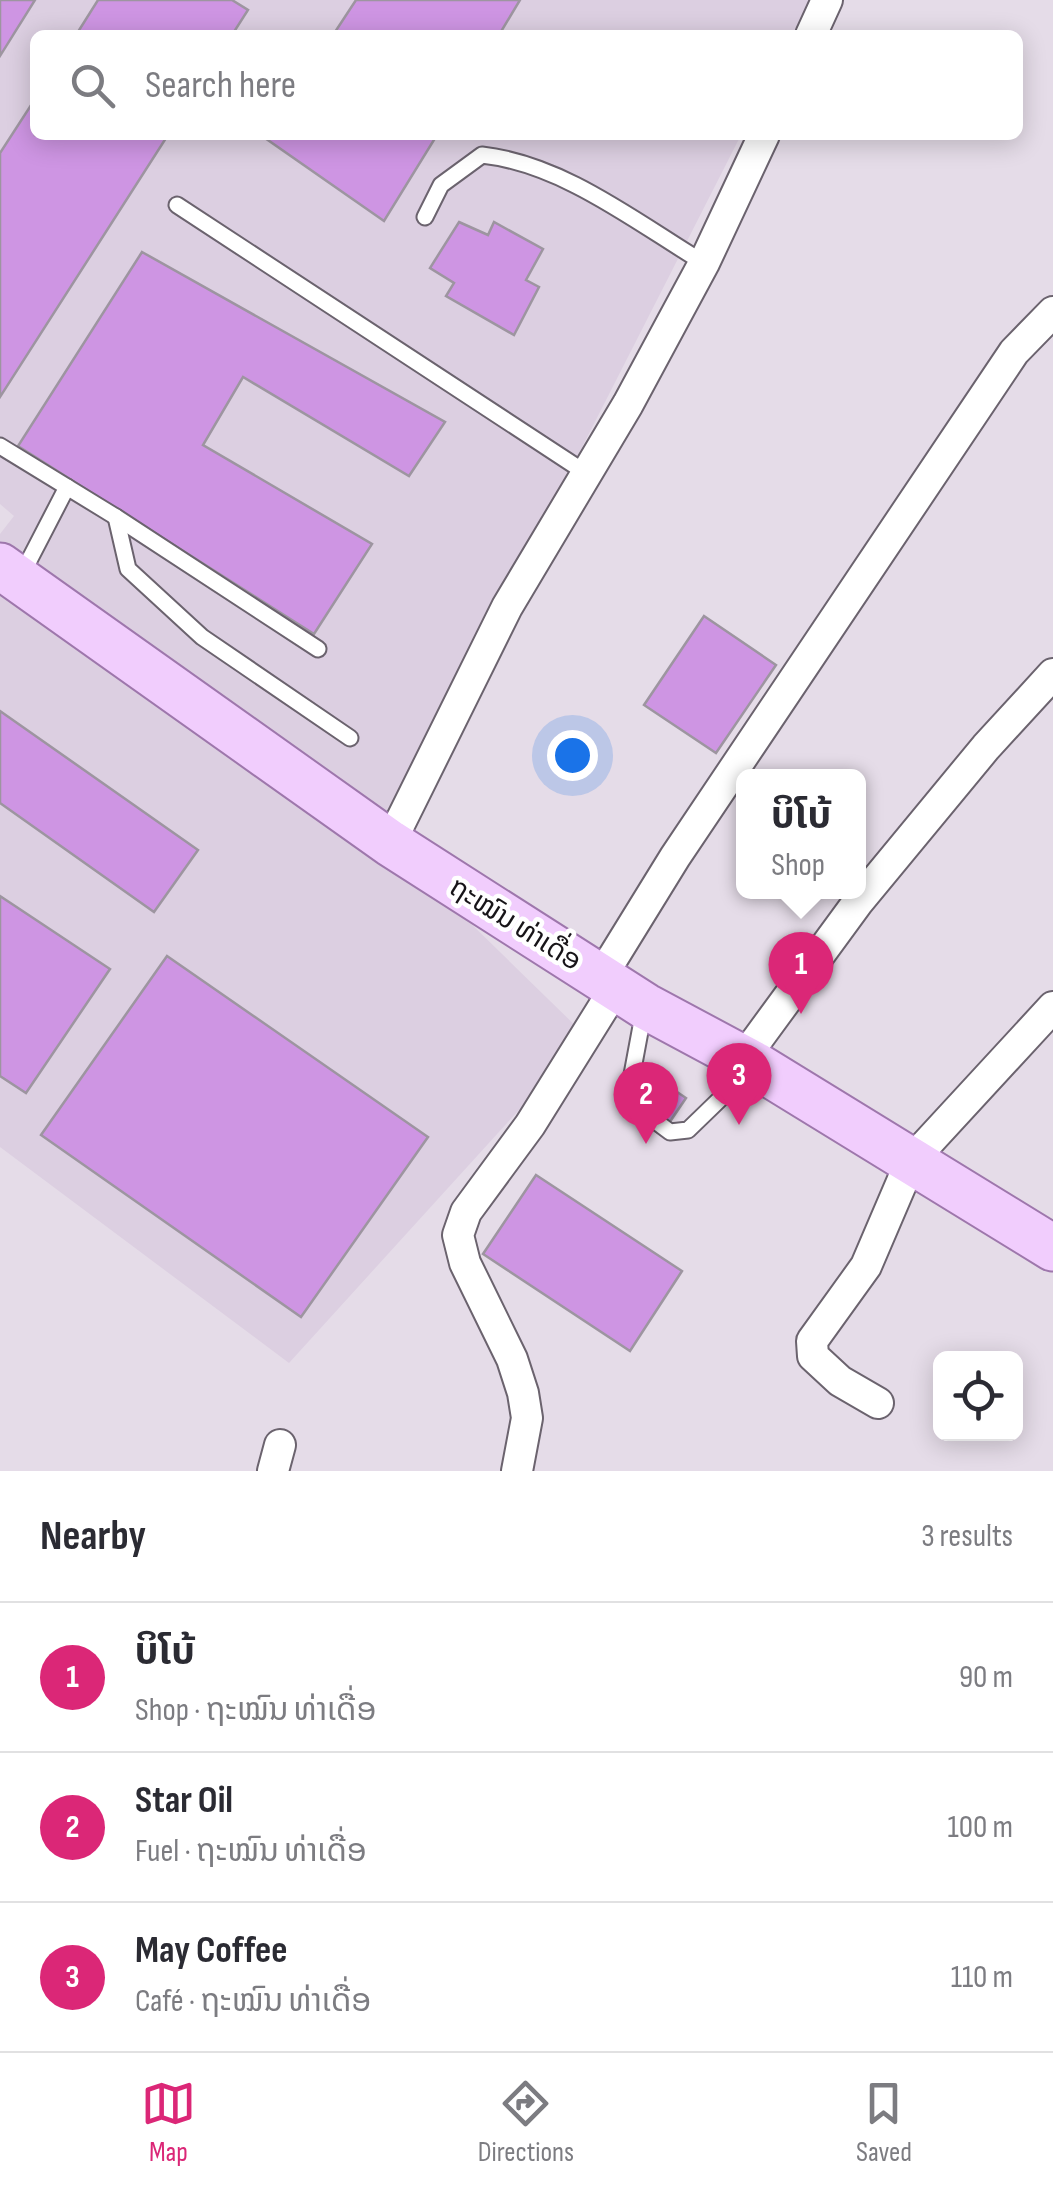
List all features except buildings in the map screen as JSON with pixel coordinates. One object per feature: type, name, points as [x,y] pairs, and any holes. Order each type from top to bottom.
[{"type":"main road","name":"ຖະໝົນ ທ່າເດື່ອ","points":[[10,573],[390,843],[621,990],[749,1062],[1053,1248]]},
{"type":"street","points":[[812,30],[827,0]]},
{"type":"street","points":[[390,843],[507,607],[628,404],[704,263],[762,140]]},
{"type":"street","points":[[517,1471],[527,1418],[523,1393],[512,1359],[465,1263],[458,1235],[466,1212],[621,990],[675,856],[1014,352],[1053,312]]},
{"type":"street","points":[[866,892],[986,747],[1053,674]]},
{"type":"street","points":[[749,1062],[860,899]]},
{"type":"street","points":[[878,1403],[840,1380],[813,1356],[812,1341],[866,1266],[911,1161],[1053,1007]]},
{"type":"lane","points":[[425,218],[442,186],[482,155],[516,158],[584,190],[704,263]]},
{"type":"lane","points":[[177,204],[586,473]]},
{"type":"lane","points":[[0,446],[318,649]]},
{"type":"lane","points":[[10,573],[67,487]]},
{"type":"lane","points":[[116,517],[128,569],[202,637],[350,738]]},
{"type":"lane","points":[[621,990],[630,1102],[670,1132],[688,1130],[749,1062]]},
{"type":"shaded area","points":[[0,0],[810,0],[795,30],[30,30],[30,140],[738,140],[383,838],[586,1036],[289,1363],[0,1147],[0,534],[14,516],[0,504]]},
{"type":"place","name":"ບິໂບ້","points":[[801,1014]]},
{"type":"place","name":"May Coffee","points":[[739,1125]]},
{"type":"place","name":"Star Oil","points":[[646,1144]]}]
